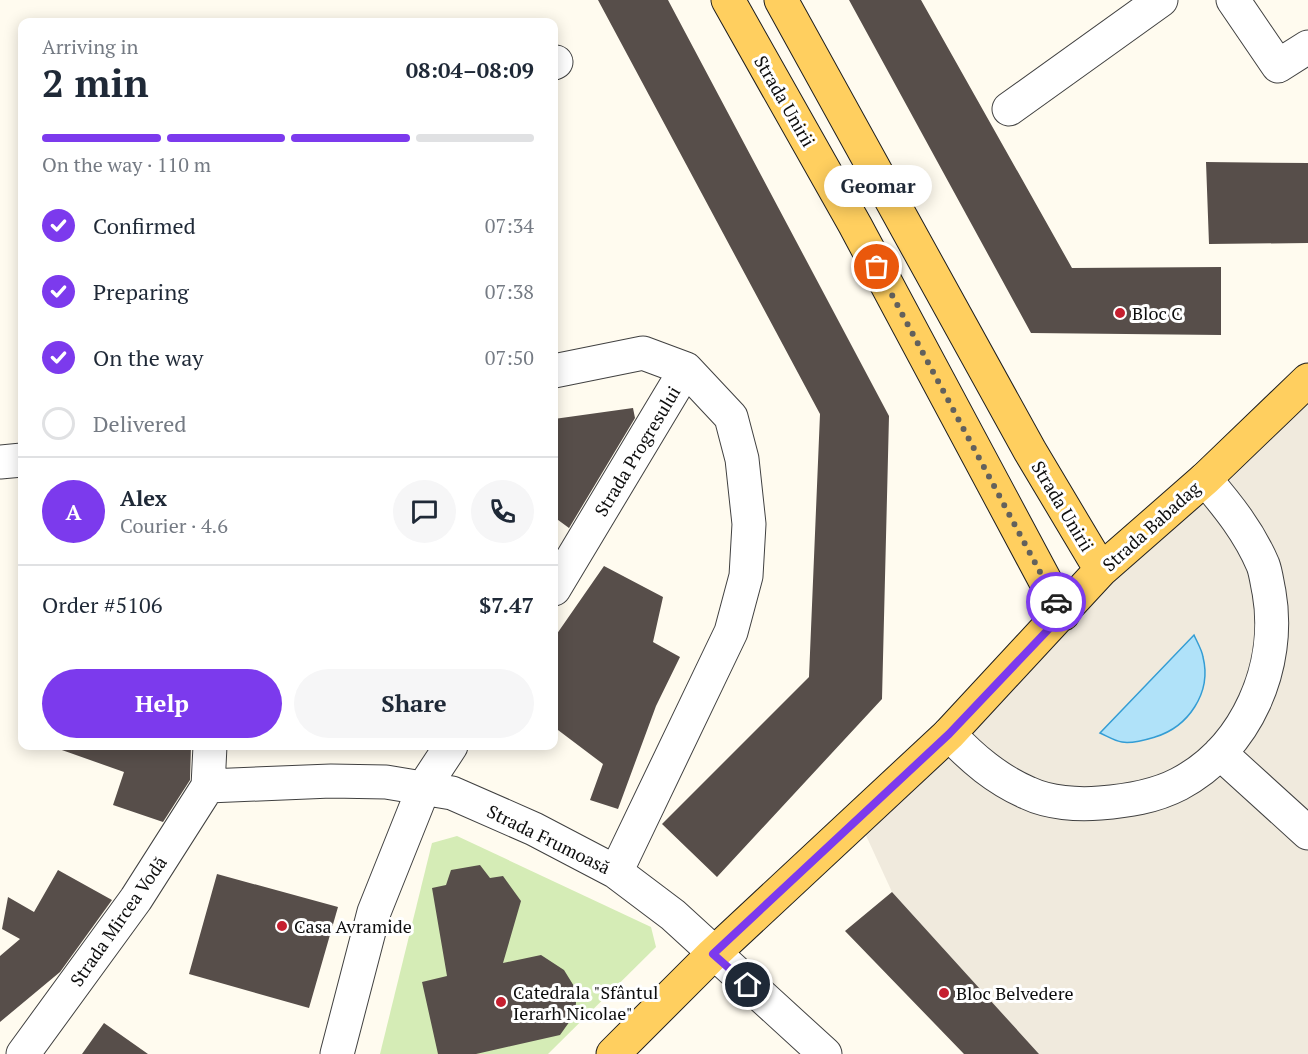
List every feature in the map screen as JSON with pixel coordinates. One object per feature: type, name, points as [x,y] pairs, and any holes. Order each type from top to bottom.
[{"type":"main road","name":"Strada Unirii","points":[[728,0],[855,225],[1063,614]]},
{"type":"main road","name":"Strada Unirii","points":[[781,0],[1030,451],[1101,570]]},
{"type":"main road","name":"Strada Babadag","points":[[613,1054],[713,954],[949,734],[1063,614],[1101,570],[1205,479],[1308,380]]},
{"type":"street","points":[[1009,109],[1161,0]]},
{"type":"street","points":[[1233,0],[1278,66],[1308,47]]},
{"type":"street","name":"Strada Progresului","points":[[558,369],[643,353],[686,369],[558,582]]},
{"type":"street","points":[[616,872],[731,632],[746,576],[749,524],[742,459],[730,417],[686,369]]},
{"type":"street","points":[[0,462],[18,460]]},
{"type":"street","points":[[949,734],[985,770],[1030,794],[1080,805],[1131,801],[1179,784],[1220,753],[1251,713],[1262,685],[1269,666],[1273,616],[1264,567],[1241,522],[1205,479]]},
{"type":"street","points":[[208,786],[210,750]]},
{"type":"street","points":[[337,1054],[374,912],[424,787],[448,750]]},
{"type":"street","points":[[1220,753],[1308,833]]},
{"type":"street","name":"Strada Frumoasă","points":[[208,786],[331,781],[386,782],[452,793],[534,829],[616,872],[673,915],[825,1054]]},
{"type":"street","name":"Strada Mircea Vodă","points":[[23,1054],[136,899],[208,786]]},
{"type":"green space","points":[[457,836],[651,927],[656,947],[548,1054],[380,1054],[432,843]]},
{"type":"shaded area","points":[[1308,380],[1308,1054],[1039,1054],[892,892],[858,818]]},
{"type":"water","points":[[1194,635],[1203,657],[1204,683],[1195,707],[1187,717],[1167,732],[1138,741],[1119,741],[1100,733]]},
{"type":"building","points":[[598,0],[668,0],[889,416],[882,699],[717,877],[662,824],[809,677],[820,414]]},
{"type":"building","points":[[849,0],[921,0],[1072,268],[1221,267],[1221,335],[1031,333]]},
{"type":"building","points":[[1206,162],[1308,163],[1308,243],[1209,244]]},
{"type":"building","points":[[633,408],[635,418],[569,528],[558,520],[558,418]]},
{"type":"building","points":[[604,566],[663,597],[653,642],[680,657],[656,706],[618,809],[590,800],[603,764],[558,730],[558,632]]},
{"type":"building","points":[[62,750],[191,750],[190,780],[163,822],[113,805],[124,772]]},
{"type":"building","name":"Catedrala \"Sfântul Ierarh Nicolae\"","points":[[480,865],[490,878],[503,876],[521,901],[503,963],[541,955],[564,970],[577,991],[575,1014],[560,1035],[476,1054],[438,1054],[422,982],[447,976],[432,888],[446,885],[451,870]]},
{"type":"building","points":[[58,870],[112,900],[60,972],[0,1022],[0,956],[20,939],[2,929],[8,897],[34,912]]},
{"type":"building","name":"Casa Avramide","points":[[217,874],[338,907],[309,1008],[189,974]]},
{"type":"building","name":"Bloc Belvedere","points":[[892,892],[1039,1054],[964,1054],[845,931]]},
{"type":"building","points":[[104,1023],[148,1054],[82,1054]]},
{"type":"way so far","points":[[877,267],[1056,602]]},
{"type":"place","name":"Geomar","points":[[877,267]]},
{"type":"place","name":"Bloc C","points":[[1120,313]]},
{"type":"place","name":"Casa Avramide","points":[[282,926]]},
{"type":"place","name":"Bloc Belvedere","points":[[944,993]]},
{"type":"place","name":"Catedrala \"Sfântul Ierarh Nicolae\"","points":[[501,1002]]},
{"type":"route","points":[[748,985],[713,954],[949,734],[1063,614],[1056,602]]}]
